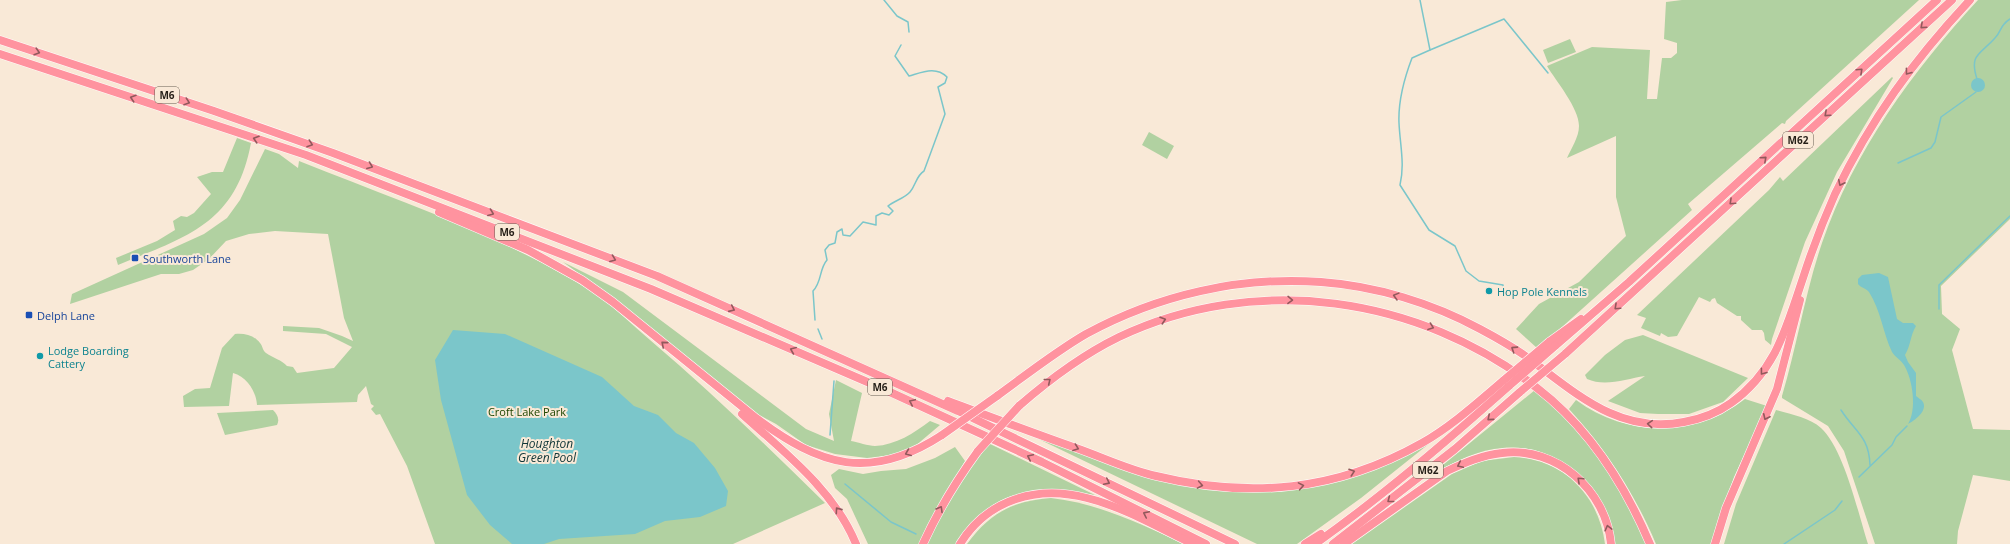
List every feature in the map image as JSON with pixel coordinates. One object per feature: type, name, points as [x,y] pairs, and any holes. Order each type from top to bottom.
[{"type":"highway","name":"M62","points":[[1315,544],[1452,437],[1507,382],[1704,213],[1937,0]]},
{"type":"highway","name":"M62","points":[[1333,544],[1455,449],[1565,354],[1952,0]]},
{"type":"highway","points":[[306,155],[313,163],[410,200],[505,240],[568,271],[613,302],[694,369],[778,435],[811,453],[828,459],[863,463],[882,461],[910,452],[942,435],[1085,335],[1111,321],[1164,300],[1202,290],[1240,284],[1266,282],[1322,282],[1379,291],[1410,299],[1458,318],[1505,343],[1584,400],[1616,416],[1642,424],[1657,425],[1692,421],[1708,416],[1729,405],[1751,387],[1764,373],[1776,353],[1784,333],[1834,197],[1868,131],[1892,93],[1924,51],[1970,0]]},
{"type":"highway","name":"M6","points":[[0,40],[333,152],[657,276],[882,376],[1235,544]]},
{"type":"highway","name":"M6","points":[[0,54],[306,155],[651,289],[879,387],[1042,462],[1206,544]]},
{"type":"highway","points":[[467,217],[472,222],[565,267],[568,271]]},
{"type":"highway","points":[[1715,544],[1726,508],[1777,389],[1820,232]]},
{"type":"highway","points":[[923,544],[932,523],[957,480],[978,452],[1018,406],[1052,377],[1085,356],[1120,337],[1183,314],[1239,303],[1281,300],[1308,300],[1372,308],[1408,318],[1445,333],[1502,364],[1537,388],[1587,437],[1612,471],[1637,512],[1650,544]]},
{"type":"highway","points":[[694,369],[813,479],[843,517],[856,544]]},
{"type":"highway","points":[[882,376],[1154,476],[1203,486],[1252,490],[1287,488],[1315,483],[1340,477],[1387,460],[1422,443],[1441,431],[1507,382]]},
{"type":"highway","points":[[1344,544],[1447,471],[1465,462],[1485,456],[1508,452],[1534,455],[1553,461],[1580,480],[1596,498],[1603,512],[1611,544]]},
{"type":"highway","points":[[960,544],[979,520],[1001,504],[1026,495],[1056,494],[1087,498],[1120,510],[1193,544]]},
{"type":"highway","points":[[1305,544],[1361,509]]},
{"type":"green space","points":[[1682,0],[1919,0],[1786,121],[1785,124],[1782,123],[1688,204],[1692,210],[1537,348],[1516,329],[1539,304],[1579,282],[1626,236],[1616,197],[1616,136],[1567,158],[1578,134],[1578,119],[1571,103],[1547,66],[1592,47],[1650,50],[1647,99],[1657,99],[1662,58],[1671,58],[1677,53],[1677,43],[1664,39],[1666,2]]},
{"type":"green space","points":[[1978,0],[2010,0],[2010,219],[1941,286],[1942,314],[1960,329],[1952,350],[1973,429],[2010,430],[2010,481],[1973,475],[1958,531],[1957,544],[1875,544],[1844,451],[1828,426],[1782,398],[1782,396],[1816,262],[1835,209],[1851,176],[1887,114],[1908,84],[1930,55]]},
{"type":"green space","points":[[1570,39],[1576,52],[1548,63],[1543,50]]},
{"type":"green space","points":[[1892,77],[1893,78],[1837,172],[1805,242],[1771,345],[1765,340],[1762,330],[1752,330],[1741,320],[1741,316],[1737,316],[1717,303],[1715,298],[1710,302],[1699,297],[1677,336],[1668,337],[1661,333],[1660,336],[1641,328],[1646,318],[1637,315],[1769,190],[1780,177],[1783,181]]},
{"type":"green space","points":[[1149,132],[1174,146],[1167,159],[1142,145]]},
{"type":"green space","points":[[237,138],[251,143],[244,170],[233,192],[220,210],[204,224],[186,235],[165,246],[118,265],[116,258],[157,241],[175,230],[173,221],[181,216],[187,217],[194,213],[211,194],[197,177],[212,172],[223,172]]},
{"type":"green space","name":"Croft Lake Park","points":[[265,149],[279,154],[298,168],[299,161],[485,235],[521,252],[599,296],[695,380],[825,503],[733,544],[435,544],[407,466],[380,414],[376,415],[371,409],[374,406],[371,404],[366,386],[358,395],[357,402],[257,405],[255,395],[250,385],[243,378],[233,373],[229,406],[184,407],[183,396],[195,389],[210,388],[222,348],[235,334],[252,336],[258,340],[266,353],[283,362],[287,366],[293,367],[297,373],[334,368],[352,347],[326,334],[283,331],[283,326],[319,328],[353,341],[344,318],[328,234],[275,231],[249,234],[226,241],[209,259],[193,270],[179,274],[161,274],[70,304],[72,294],[204,234],[227,218],[240,200]]},
{"type":"green space","points":[[563,262],[623,292],[806,429],[834,441],[829,414],[836,380],[862,393],[851,441],[872,446],[883,445],[904,438],[930,421],[940,425],[914,447],[892,455],[867,458],[835,454],[806,445],[776,424],[739,404],[618,302]]},
{"type":"green space","points":[[1643,335],[1748,378],[1723,402],[1689,414],[1640,413],[1608,401],[1645,376],[1616,382],[1601,382],[1587,379],[1585,375],[1605,355],[1625,340]]},
{"type":"green space","points":[[1535,390],[1568,420],[1598,455],[1618,487],[1648,544],[1614,544],[1610,523],[1601,503],[1589,486],[1574,471],[1557,459],[1537,451],[1516,448],[1494,449],[1476,453],[1459,460],[1427,478]]},
{"type":"green space","points":[[1745,399],[1767,406],[1734,477],[1711,544],[1656,544],[1639,507],[1629,490],[1607,456],[1569,409],[1576,400],[1596,412],[1617,421],[1639,427],[1661,428],[1683,426],[1704,421],[1725,412]]},
{"type":"green space","points":[[273,410],[278,417],[277,425],[225,435],[217,413]]},
{"type":"green space","points":[[1776,410],[1811,422],[1821,428],[1829,438],[1837,451],[1849,482],[1868,544],[1724,544],[1736,504]]},
{"type":"green space","points":[[1024,432],[1189,487],[1224,491],[1259,492],[1311,487],[1440,435],[1361,498],[1297,544],[1257,544]]},
{"type":"green space","points":[[988,443],[1095,495],[1053,491],[1016,495],[1000,501],[985,511],[970,525],[956,544],[926,544],[948,500]]},
{"type":"green space","points":[[955,447],[965,461],[919,544],[868,544],[847,499],[835,488],[831,475],[839,469],[863,474],[906,469],[935,458]]},
{"type":"green space","points":[[1514,457],[1532,459],[1548,465],[1563,473],[1576,483],[1587,496],[1595,510],[1605,544],[1352,544],[1452,474],[1482,461]]},
{"type":"green space","points":[[1051,498],[1085,504],[1102,509],[1152,529],[1183,544],[967,544],[984,524],[1003,510],[1025,502]]},
{"type":"water","points":[[1978,78],[1983,80],[1985,85],[1983,90],[1978,92],[1973,90],[1971,85],[1973,80]]},
{"type":"water","points":[[1879,273],[1888,277],[1897,319],[1903,323],[1913,323],[1916,326],[1905,355],[1916,373],[1916,396],[1923,402],[1924,409],[1914,421],[1908,424],[1911,418],[1913,403],[1910,379],[1903,363],[1892,352],[1873,299],[1869,292],[1858,284],[1858,279],[1862,275]]},
{"type":"water","name":"Houghton Green Pool","points":[[453,330],[505,334],[602,377],[634,406],[658,415],[676,433],[694,443],[715,468],[728,491],[726,506],[700,517],[665,521],[635,534],[559,539],[544,544],[512,544],[490,525],[467,495],[441,400],[435,360]]},
{"type":"waterway","points":[[884,0],[897,16],[908,22],[909,32]]},
{"type":"waterway","points":[[1420,0],[1430,50],[1504,19],[1548,73]]},
{"type":"waterway","points":[[1977,79],[1974,64],[1977,56],[1995,38],[2002,26],[2010,19]]},
{"type":"waterway","points":[[815,320],[813,291],[818,284],[824,264],[827,260],[825,250],[829,245],[835,243],[837,232],[842,229],[843,235],[850,236],[863,222],[876,225],[876,216],[882,213],[889,215],[893,211],[888,206],[910,192],[919,175],[924,171],[945,114],[938,87],[945,83],[947,77],[934,71],[909,76],[895,56],[901,45]]},
{"type":"waterway","points":[[1430,50],[1412,58],[1402,90],[1399,106],[1402,162],[1400,185],[1429,230],[1455,246],[1466,271],[1479,281],[1503,285],[1503,295]]},
{"type":"waterway","points":[[1898,163],[1931,148],[1935,142],[1941,117],[1976,92]]},
{"type":"waterway","points":[[1939,309],[1939,285],[2010,216]]},
{"type":"waterway","points":[[818,329],[822,339]]},
{"type":"waterway","points":[[830,435],[834,381]]},
{"type":"waterway","points":[[1841,410],[1864,441],[1867,447],[1870,465]]},
{"type":"waterway","points":[[1859,477],[1892,445],[1896,437],[1907,426]]},
{"type":"waterway","points":[[845,484],[891,522],[916,534]]},
{"type":"waterway","points":[[1784,544],[1835,510],[1842,501]]},
{"type":"place","name":"Southworth Lane","points":[[135,258]]},
{"type":"place","name":"Hop Pole Kennels","points":[[1489,291]]},
{"type":"place","name":"Delph Lane","points":[[29,315]]},
{"type":"place","name":"Lodge Boarding Cattery","points":[[40,356]]}]
